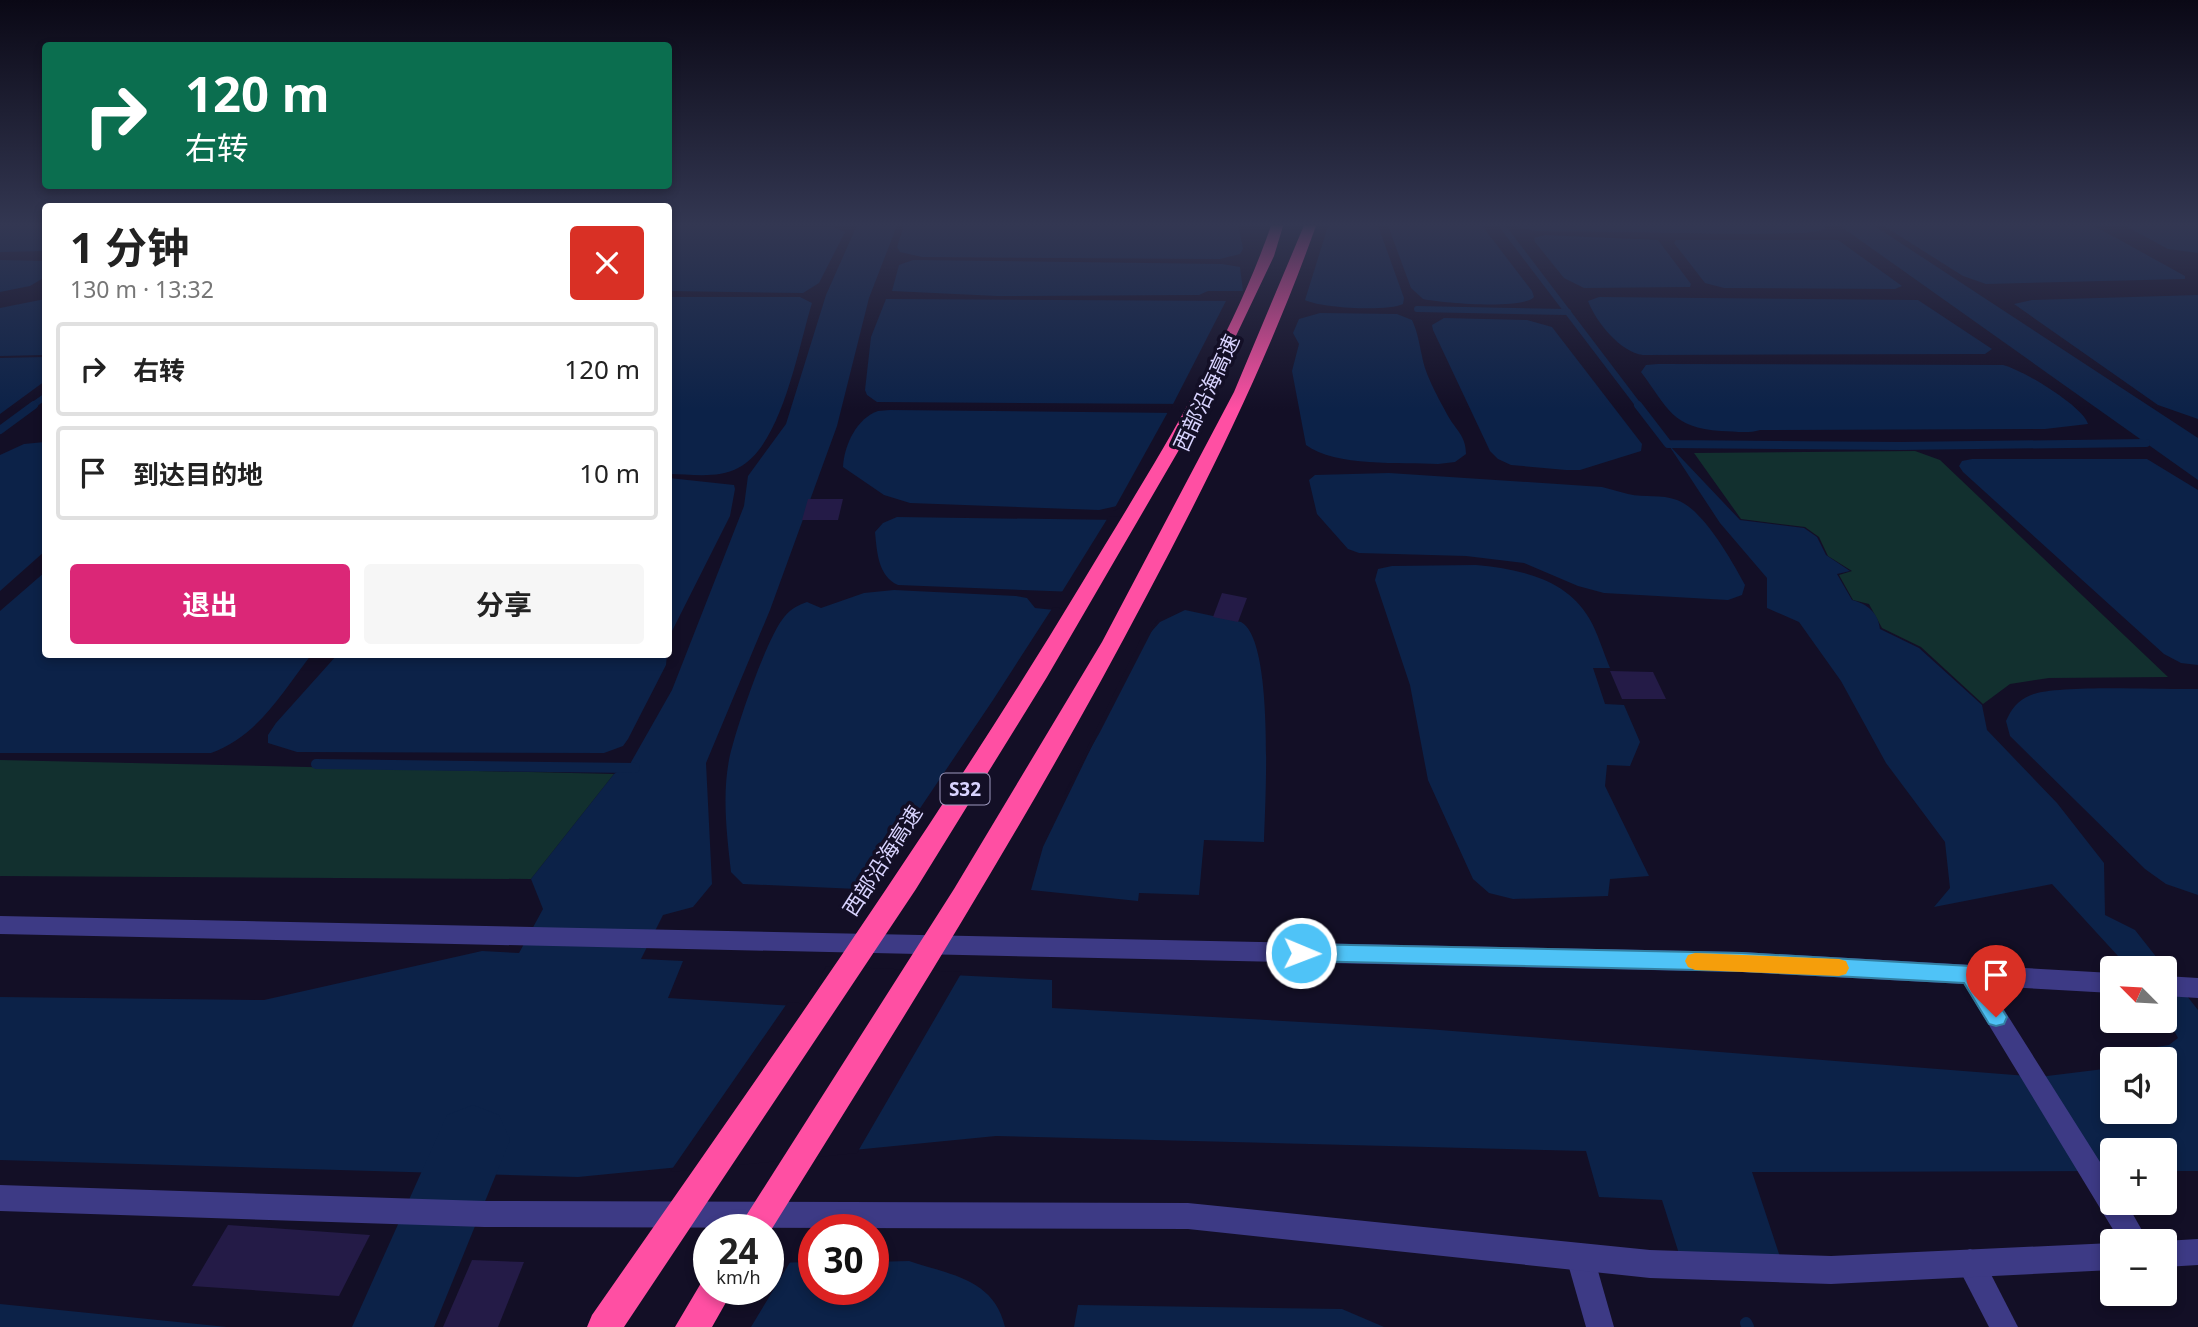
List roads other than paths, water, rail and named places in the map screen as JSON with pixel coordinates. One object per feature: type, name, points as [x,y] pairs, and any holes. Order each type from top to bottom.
[{"type":"highway","name":"西部沿海高速","points":[[604,1327],[907,882],[1036,677],[1186,424],[1252,285]]},
{"type":"highway","name":"西部沿海高速","points":[[763,1214],[959,907],[1093,682],[1222,434],[1289,285]]},
{"type":"highway","points":[[692,1327],[706,1305]]},
{"type":"street","points":[[0,925],[1742,962],[2100,982]]},
{"type":"street","points":[[1970,975],[2128,1229]]},
{"type":"street","points":[[0,1198],[484,1214],[1188,1216],[1650,1264],[1830,1270],[2100,1258]]},
{"type":"street","points":[[2177,1253],[2198,1252]]},
{"type":"street","points":[[1580,1257],[1600,1327]]},
{"type":"street","points":[[1970,1263],[2004,1327]]},
{"type":"water","points":[[0,285],[32,285],[30,286],[0,292]]},
{"type":"water","points":[[672,285],[816,285],[803,293],[672,291]]},
{"type":"water","points":[[830,285],[874,285],[837,426],[770,610],[706,763],[712,884],[693,907],[663,915],[641,959],[683,961],[668,998],[811,1007],[828,969],[1052,980],[1052,1008],[1427,1029],[2039,1077],[2100,1069],[2100,1124],[2177,1124],[2177,1047],[2156,1047],[2169,1045],[2178,1038],[2175,1033],[2177,983],[2198,1010],[2198,1171],[2177,1171],[2177,1138],[2100,1138],[2100,1171],[1752,1172],[1781,1260],[1681,1260],[1662,1200],[1599,1197],[1586,1151],[996,1136],[578,1177],[0,1160],[0,997],[264,1000],[482,951],[519,953],[543,909],[531,879],[614,774],[630,764],[672,690],[744,506],[748,476],[786,424]]},
{"type":"water","points":[[894,285],[1242,285],[1243,291],[1208,291],[1199,295],[997,296],[892,291]]},
{"type":"water","points":[[1310,285],[1399,285],[1404,298],[1403,304],[1383,308],[1354,308],[1305,300]]},
{"type":"water","points":[[1410,285],[1527,285],[1534,297],[1515,303],[1463,304],[1423,299]]},
{"type":"water","points":[[1578,285],[1691,285],[1690,287],[1584,288]]},
{"type":"water","points":[[1712,285],[1902,286],[1895,289],[1724,288]]},
{"type":"water","points":[[1923,285],[1964,285],[2198,438],[2198,480]]},
{"type":"water","points":[[2198,295],[2198,419],[2158,405],[2014,304],[2032,300]]},
{"type":"water","points":[[672,297],[800,297],[812,303],[786,394],[766,439],[753,456],[738,468],[722,474],[672,474]]},
{"type":"water","points":[[1599,297],[1918,300],[1992,349],[1985,354],[1643,355],[1626,348],[1603,327],[1588,301]]},
{"type":"water","points":[[886,299],[1240,301],[1192,404],[877,402],[867,395],[865,390],[871,337]]},
{"type":"water","points":[[42,300],[42,355],[0,356],[0,308]]},
{"type":"water","points":[[1320,313],[1397,314],[1412,320],[1429,379],[1462,438],[1466,454],[1455,462],[1438,464],[1369,462],[1334,457],[1306,445],[1292,371],[1299,344],[1293,333],[1299,319]]},
{"type":"water","points":[[1444,318],[1527,320],[1552,327],[1642,444],[1641,451],[1580,470],[1511,465],[1498,459],[1490,451],[1433,330],[1432,325]]},
{"type":"water","points":[[42,357],[42,383],[0,414],[0,358]]},
{"type":"water","points":[[1646,365],[2003,365],[2023,373],[2064,398],[2084,416],[2088,424],[2045,429],[1745,432],[1705,429],[1681,421],[1665,406],[1641,372]]},
{"type":"water","points":[[878,411],[1177,413],[1117,506],[1099,510],[910,503],[884,495],[843,467],[853,433],[864,420]]},
{"type":"water","points":[[42,442],[42,554],[0,591],[0,455],[24,444]]},
{"type":"water","points":[[1668,444],[1740,520],[1804,528],[1817,537],[1826,555],[1850,571],[1837,574],[1852,600],[1867,606],[1874,613],[1880,629],[1919,648],[1982,705],[1987,730],[2057,803],[2104,863],[2105,915],[2135,930],[2156,956],[2118,956],[2052,884],[1934,907],[1950,888],[1945,842],[1886,763],[1841,681],[1799,622],[1767,608],[1767,578],[1720,523]]},
{"type":"water","points":[[2147,459],[2198,490],[2198,665],[2181,663],[2164,654],[1963,472],[1959,466],[1962,461]]},
{"type":"water","points":[[1389,473],[1602,487],[1634,495],[1677,500],[1697,514],[1716,537],[1745,585],[1742,595],[1728,600],[1604,593],[1578,586],[1524,563],[1466,556],[1359,553],[1348,549],[1317,514],[1309,480],[1315,475]]},
{"type":"water","points":[[672,478],[734,485],[730,516],[672,631]]},
{"type":"water","points":[[897,517],[1120,520],[1076,592],[898,585],[882,570],[875,532],[883,523]]},
{"type":"water","points":[[1476,565],[1508,569],[1540,578],[1568,593],[1579,604],[1592,624],[1610,668],[1593,668],[1605,704],[1624,705],[1640,742],[1630,766],[1607,765],[1605,786],[1649,876],[1610,879],[1608,896],[1513,899],[1489,893],[1473,879],[1428,780],[1410,685],[1375,580],[1378,569],[1392,566]]},
{"type":"water","points":[[42,575],[42,658],[309,658],[256,725],[228,745],[211,753],[0,753],[0,611]]},
{"type":"water","points":[[894,590],[1016,596],[1027,598],[1035,608],[1064,611],[880,890],[743,884],[731,872],[726,816],[727,774],[732,746],[769,643],[785,616],[807,602],[821,608],[864,593]]},
{"type":"water","points":[[1185,610],[1241,622],[1252,635],[1259,659],[1266,724],[1264,842],[1204,840],[1199,895],[1139,893],[1138,901],[1031,890],[1043,847],[1143,641],[1160,622]]},
{"type":"water","points":[[334,658],[667,658],[666,665],[628,739],[623,746],[604,753],[297,752],[268,743],[268,735]]},
{"type":"water","points":[[2086,689],[2198,689],[2198,895],[2166,884],[2145,869],[2010,736],[2006,721],[2019,702],[2044,692]]},
{"type":"water","points":[[909,1261],[969,1281],[991,1298],[1005,1327],[717,1327],[747,1305],[784,1305],[784,1263],[798,1262],[798,1305],[889,1305],[889,1262]]},
{"type":"water","points":[[0,1304],[227,1327],[0,1327]]},
{"type":"water","points":[[1078,1305],[1342,1309],[1384,1327],[1074,1327]]},
{"type":"waterway","points":[[1547,285],[1568,312]]},
{"type":"waterway","points":[[1417,309],[1568,312]]},
{"type":"waterway","points":[[1568,312],[1639,406]]},
{"type":"waterway","points":[[32,406],[42,399]]},
{"type":"waterway","points":[[0,430],[34,405]]},
{"type":"waterway","points":[[1638,405],[1668,444],[1900,446],[2146,443]]},
{"type":"waterway","points":[[316,764],[635,768]]},
{"type":"waterway","points":[[393,1327],[473,1140]]},
{"type":"waterway","points":[[1746,1323],[1748,1327]]}]
